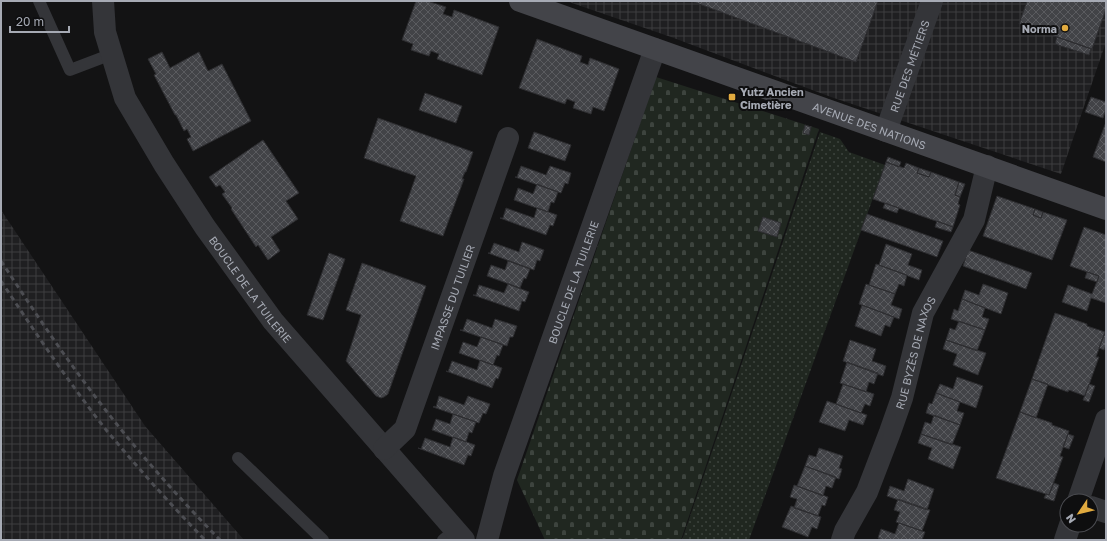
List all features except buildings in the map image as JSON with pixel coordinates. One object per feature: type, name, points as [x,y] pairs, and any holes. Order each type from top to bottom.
[{"type":"main road","name":"AVENUE DES NATIONS","points":[[520,1],[1106,209]]},
{"type":"street","name":"BOUCLE DE LA TUILERIE","points":[[103,1],[105,32],[125,98],[164,164],[205,227],[273,321],[384,449],[454,537]]},
{"type":"street","name":"RUE DES MÉTIERS","points":[[886,131],[932,1]]},
{"type":"street","name":"BOUCLE DE LA TUILERIE","points":[[487,540],[504,476],[655,49]]},
{"type":"street","name":"IMPASSE DU TUILIER","points":[[384,449],[405,429],[508,138]]},
{"type":"street","name":"RUE BYZÈS DE NAXOS","points":[[842,540],[845,531],[867,492],[890,432],[902,398],[923,313],[974,220],[987,166]]},
{"type":"street","points":[[1081,493],[1106,420]]},
{"type":"lane","points":[[39,1],[70,70],[112,54]]},
{"type":"lane","points":[[238,458],[323,540]]},
{"type":"shaded area","points":[[566,1],[1106,1],[1106,42],[1061,174],[831,97],[671,37]]},
{"type":"shaded area","points":[[1,210],[145,426],[244,540],[1,540]]},
{"type":"green space","points":[[656,77],[819,129],[681,540],[545,540],[517,480]]},
{"type":"green space","points":[[820,132],[840,139],[849,152],[885,165],[749,540],[682,540]]},
{"type":"railway","points":[[1,261],[56,343],[121,430],[220,540]]},
{"type":"railway","points":[[1,281],[39,338],[107,431],[205,540]]},
{"type":"place","name":"Norma","points":[[1065,28]]},
{"type":"place","name":"Yutz Ancien Cimetière","points":[[732,97]]}]
